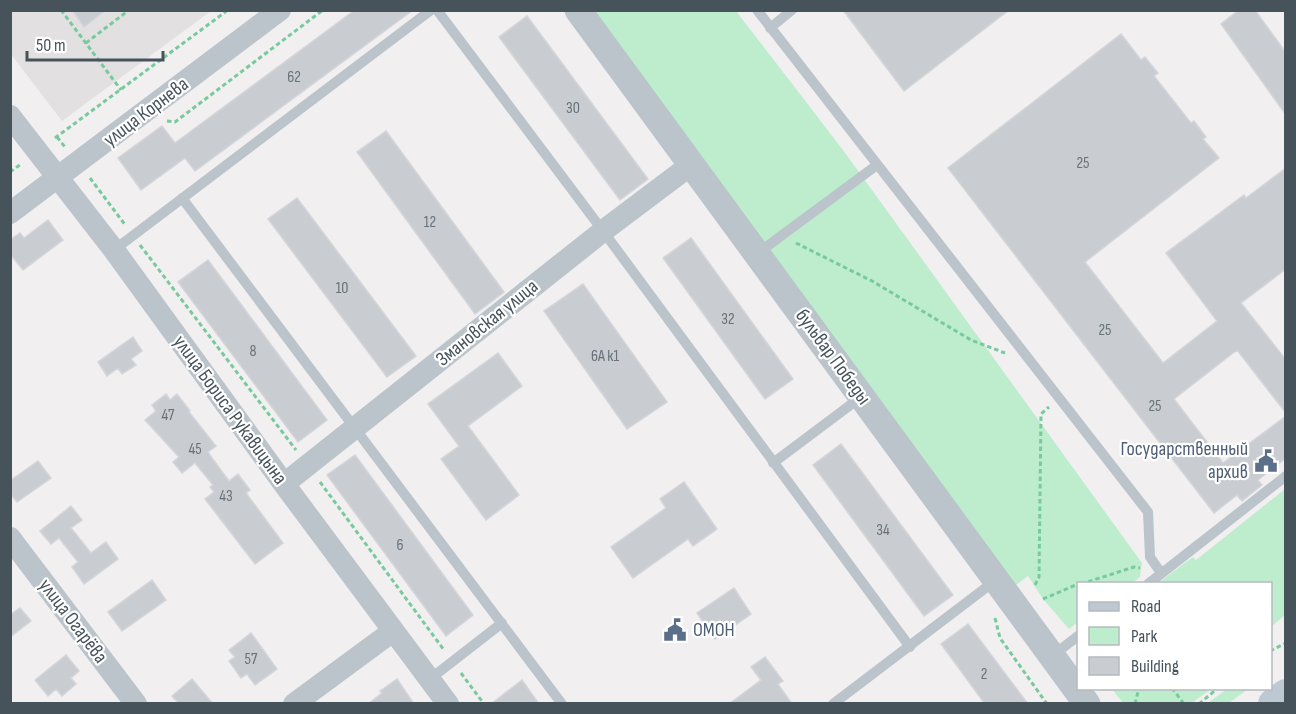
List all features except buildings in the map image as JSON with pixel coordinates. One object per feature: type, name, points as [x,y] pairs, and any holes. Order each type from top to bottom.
[{"type":"main road","points":[[1274,704],[1286,695]]},
{"type":"street","name":"улица Корнева","points":[[10,213],[280,10]]},
{"type":"street","name":"бульвар Победы","points":[[579,10],[1077,689]]},
{"type":"street","name":"улица Бориса Рукавицына","points":[[10,116],[114,250],[448,704]]},
{"type":"street","name":"Змановская улица","points":[[284,484],[603,231],[692,164]]},
{"type":"street","name":"улица Огарёва","points":[[10,538],[136,704]]},
{"type":"street","points":[[294,704],[393,631]]},
{"type":"street","name":"бульвар Победы","points":[[1078,690],[1088,704]]},
{"type":"lane","points":[[114,250],[431,10]]},
{"type":"lane","points":[[437,10],[603,231],[909,647]]},
{"type":"lane","points":[[757,10],[1148,512],[1150,557],[1161,573]]},
{"type":"lane","points":[[770,28],[792,10]]},
{"type":"lane","points":[[758,253],[877,165]]},
{"type":"lane","points":[[182,198],[562,704]]},
{"type":"lane","points":[[773,463],[862,396]]},
{"type":"lane","points":[[1150,582],[1286,476]]},
{"type":"lane","points":[[833,704],[996,580]]},
{"type":"lane","points":[[430,679],[502,623]]},
{"type":"lane","points":[[1052,656],[1077,637]]},
{"type":"path","points":[[61,10],[121,90]]},
{"type":"path","points":[[86,43],[129,10]]},
{"type":"path","points":[[10,172],[228,10]]},
{"type":"path","points":[[160,120],[175,122],[323,10]]},
{"type":"path","points":[[57,137],[308,465],[484,704]]},
{"type":"path","points":[[781,236],[872,281],[971,340],[1032,363]]},
{"type":"path","points":[[1035,585],[1039,577],[1041,414],[1059,398]]},
{"type":"path","points":[[1086,582],[1134,567],[1161,573]]},
{"type":"path","points":[[1044,599],[1077,585]]},
{"type":"path","points":[[1272,650],[1286,643]]},
{"type":"path","points":[[1174,690],[1184,704]]},
{"type":"path","points":[[1199,704],[1216,690]]},
{"type":"shaded area","points":[[11,11],[211,11],[62,121],[11,54]]},
{"type":"green space","points":[[592,11],[736,11],[843,150],[1142,563],[1140,577],[1133,582],[1077,582],[1077,623],[1069,629],[1043,599],[1028,576],[1012,588]]},
{"type":"green space","points":[[1285,489],[1285,615],[1272,626],[1272,582],[1159,582],[1193,557],[1196,560]]},
{"type":"green space","points":[[1113,690],[1210,690],[1192,703],[1123,703]]},
{"type":"green space","points":[[1226,690],[1247,690],[1229,703],[1208,703]]},
{"type":"place","name":"Государственный архив","points":[[1266,461]]},
{"type":"place","name":"ОМОН","points":[[675,630]]}]
